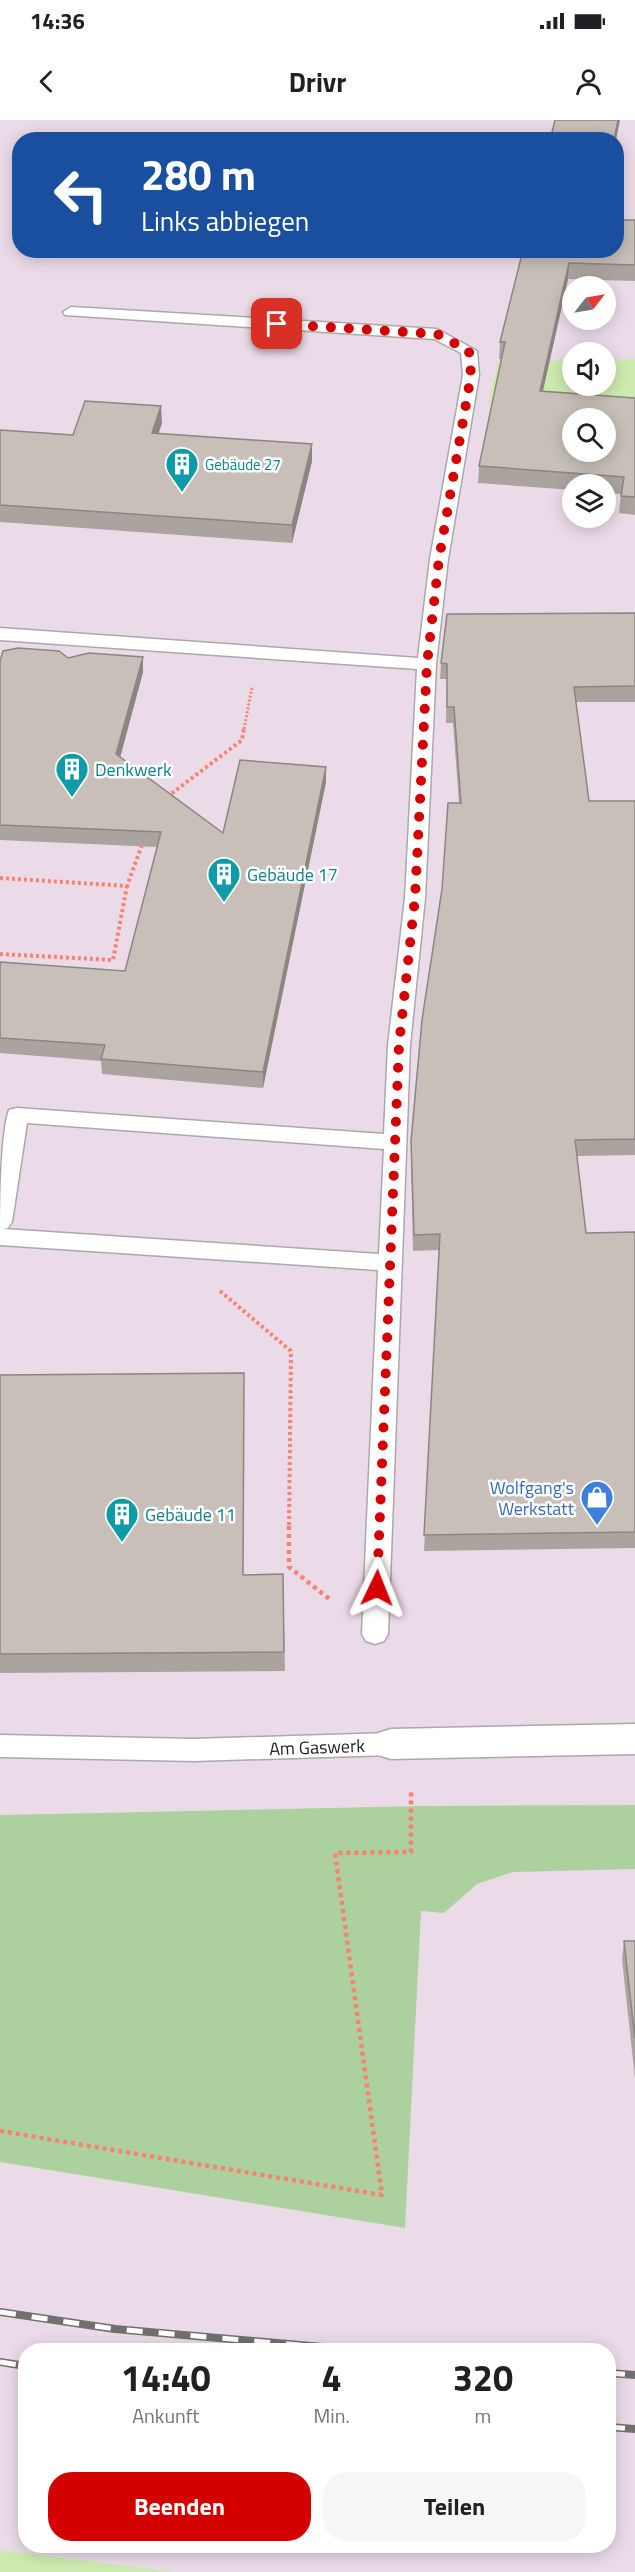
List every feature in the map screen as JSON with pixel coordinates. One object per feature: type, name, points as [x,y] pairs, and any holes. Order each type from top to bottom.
[{"type":"street","name":"Am Gaswerk","points":[[401,1744],[635,1740]]},
{"type":"lane","points":[[71,312],[437,334],[469,351],[471,375],[439,559],[427,664],[415,898],[399,1045],[375,1634]]},
{"type":"lane","points":[[0,634],[427,664]]},
{"type":"lane","points":[[0,1221],[17,1115],[395,1142]]},
{"type":"lane","points":[[0,1237],[390,1263]]},
{"type":"lane","name":"Am Gaswerk","points":[[0,1746],[194,1750],[401,1744]]},
{"type":"path","points":[[165,798],[242,741],[258,652]]},
{"type":"path","points":[[0,954],[113,960],[127,886],[145,836]]},
{"type":"path","points":[[0,878],[127,886]]},
{"type":"path","points":[[219,1290],[291,1351],[289,1567],[375,1634]]},
{"type":"path","points":[[0,2131],[382,2195],[335,1853],[411,1852],[401,1744]]},
{"type":"shaded area","points":[[0,120],[635,120],[635,2572],[177,2572],[24,2553],[616,2553],[616,2343],[18,2343],[18,2552],[0,2550],[0,2162],[405,2228],[420,1806],[0,1815]]},
{"type":"green space","points":[[635,359],[635,414],[616,413],[616,408],[562,409],[488,403],[498,362],[562,360],[562,396],[616,396],[616,360]]},
{"type":"green space","points":[[635,1805],[635,1869],[513,1872],[477,1884],[444,1913],[421,1911],[405,2228],[0,2162],[0,1815],[420,1806]]},
{"type":"green space","points":[[0,2550],[177,2572],[0,2572]]},
{"type":"building","points":[[555,120],[618,120],[616,132],[552,132]]},
{"type":"building","points":[[624,220],[635,220],[635,265],[569,263],[566,276],[562,276],[562,294],[540,391],[562,393],[562,396],[635,398],[635,497],[621,496],[624,477],[616,476],[616,474],[584,474],[479,466],[505,342],[500,342],[521,258],[624,258]]},
{"type":"building","name":"Gebäude 27","points":[[85,401],[161,406],[152,433],[312,444],[292,525],[0,505],[0,430],[73,435]]},
{"type":"building","points":[[635,613],[635,686],[574,687],[589,801],[635,801],[635,1139],[575,1140],[586,1233],[635,1232],[635,1532],[424,1535],[440,1234],[414,1235],[411,1141],[422,1020],[442,889],[448,803],[461,803],[454,707],[447,707],[447,664],[441,663],[447,614]]},
{"type":"building","name":"Gebäude 17","points":[[18,648],[59,651],[68,658],[89,653],[143,657],[116,754],[223,833],[240,760],[326,767],[263,1072],[101,1059],[105,1045],[0,1038],[0,962],[125,971],[161,832],[0,825],[0,661],[3,651]]},
{"type":"building","name":"Gebäude 11","points":[[244,1373],[243,1575],[283,1574],[284,1652],[0,1654],[0,1375]]},
{"type":"building","points":[[624,1941],[635,1941],[635,2039]]},
{"type":"railway","points":[[0,2312],[115,2329],[276,2343]]},
{"type":"railway","points":[[0,2362],[18,2365]]},
{"type":"railway","points":[[616,2374],[635,2375]]},
{"type":"railway","points":[[616,2428],[635,2429]]},
{"type":"place","name":"Gebäude 27","points":[[182,493]]},
{"type":"place","name":"Denkwerk","points":[[72,798]]},
{"type":"place","name":"Gebäude 17","points":[[224,903]]},
{"type":"place","name":"Wolfgang's Werkstatt","points":[[597,1526]]},
{"type":"place","name":"Gebäude 11","points":[[122,1543]]},
{"type":"route","points":[[277,324],[437,334],[469,351],[471,375],[439,559],[427,664],[419,776],[415,898],[399,1045],[377,1588]]}]
